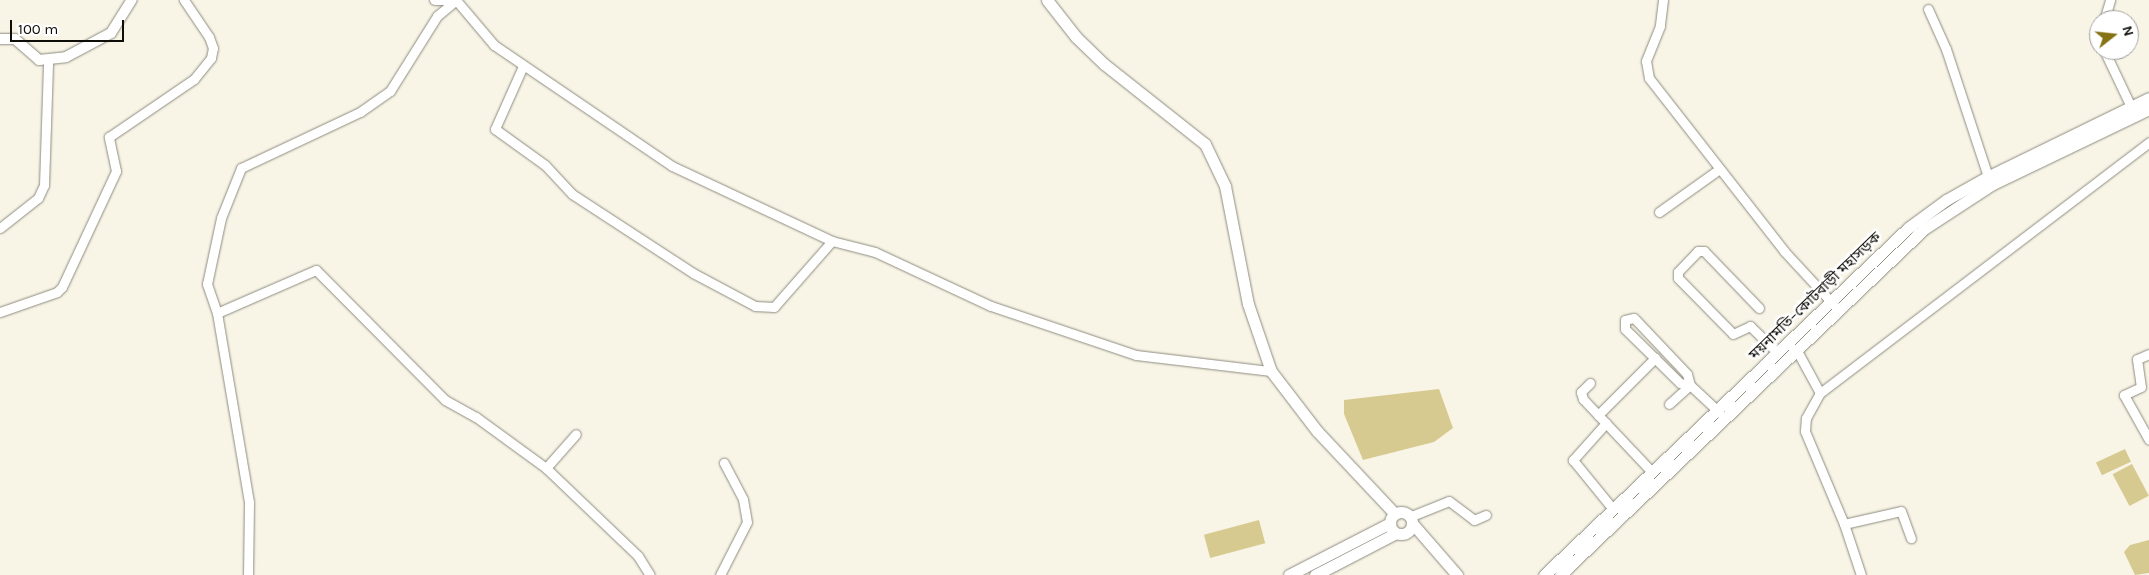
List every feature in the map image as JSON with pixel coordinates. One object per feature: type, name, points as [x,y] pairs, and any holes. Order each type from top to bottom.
[{"type":"main road","points":[[1047,0],[1076,37],[1104,64],[1205,144],[1225,186],[1248,304],[1271,371],[1317,431],[1401,524],[1457,575]]},
{"type":"main road","name":"ময়নামতি–কোটবাড়ী মহাসড়ক","points":[[1560,575],[1721,414],[1777,352],[1833,304],[1908,228],[1946,200],[2133,111],[2149,98]]},
{"type":"main road","name":"ময়নামতি–কোটবাড়ী মহাসড়ক","points":[[2133,111],[2149,109]]},
{"type":"main road","name":"ময়নামতি–কোটবাড়ী মহাসড়ক","points":[[1544,575],[1652,472],[1796,349],[1833,304]]},
{"type":"main road","points":[[1289,575],[1401,524]]},
{"type":"main road","points":[[1315,575],[1401,524]]},
{"type":"main road","points":[[1401,524],[1420,540],[1452,575]]},
{"type":"street","points":[[0,40],[15,39],[39,60],[48,62],[66,57],[111,33],[132,0]]},
{"type":"street","points":[[0,312],[57,292],[62,287],[116,171],[109,141],[112,133],[194,79],[211,58],[213,48],[209,37],[184,0]]},
{"type":"street","points":[[435,0],[447,0]]},
{"type":"street","points":[[248,575],[249,502],[217,313],[208,284],[221,218],[241,168],[360,112],[390,91],[437,16],[456,0],[494,45],[672,166],[832,241],[875,252],[991,306],[1136,355],[1271,371]]},
{"type":"street","points":[[1663,0],[1660,26],[1646,70],[1718,170],[1784,251],[1833,304]]},
{"type":"street","points":[[1928,9],[1949,56],[1989,181]]},
{"type":"street","points":[[2109,60],[2133,111]]},
{"type":"street","points":[[0,228],[38,198],[44,185],[48,62]]},
{"type":"street","points":[[523,66],[495,129],[545,166],[572,194],[693,273],[755,306],[774,307],[832,241]]},
{"type":"street","points":[[1861,575],[1844,524],[1805,431],[1806,418],[1820,392],[2149,142]]},
{"type":"street","points":[[1659,212],[1718,170]]},
{"type":"street","points":[[1759,308],[1704,251],[1698,251],[1678,272],[1678,278],[1734,334],[1750,326],[1777,352]]},
{"type":"street","points":[[217,313],[316,270],[444,400],[476,417],[546,468],[638,556],[650,575]]},
{"type":"street","points":[[1690,385],[1680,383],[1625,329],[1626,320],[1634,318],[1687,374],[1690,385],[1721,414]]},
{"type":"street","points":[[1796,349],[1820,392]]},
{"type":"street","points":[[2149,354],[2137,359],[2140,387],[2124,395],[2149,440]]},
{"type":"street","points":[[1598,415],[1655,358]]},
{"type":"street","points":[[1590,383],[1581,396],[1652,472]]},
{"type":"street","points":[[1669,404],[1690,385]]},
{"type":"street","points":[[1606,424],[1573,460],[1612,509]]},
{"type":"street","points":[[546,468],[576,434]]},
{"type":"street","points":[[720,575],[747,522],[743,499],[724,464]]},
{"type":"street","points":[[1401,524],[1446,501],[1452,502],[1474,520],[1486,516]]},
{"type":"street","points":[[1844,524],[1901,511],[1911,538]]},
{"type":"shaded area","points":[[1439,389],[1453,428],[1434,442],[1363,460],[1344,414],[1344,400]]},
{"type":"shaded area","points":[[2125,449],[2131,462],[2102,475],[2096,463]]},
{"type":"shaded area","points":[[2132,464],[2149,496],[2129,506],[2113,474]]},
{"type":"shaded area","points":[[1259,520],[1265,543],[1210,558],[1204,535]]},
{"type":"shaded area","points":[[2149,540],[2149,573],[2135,575],[2124,552],[2130,545]]}]
